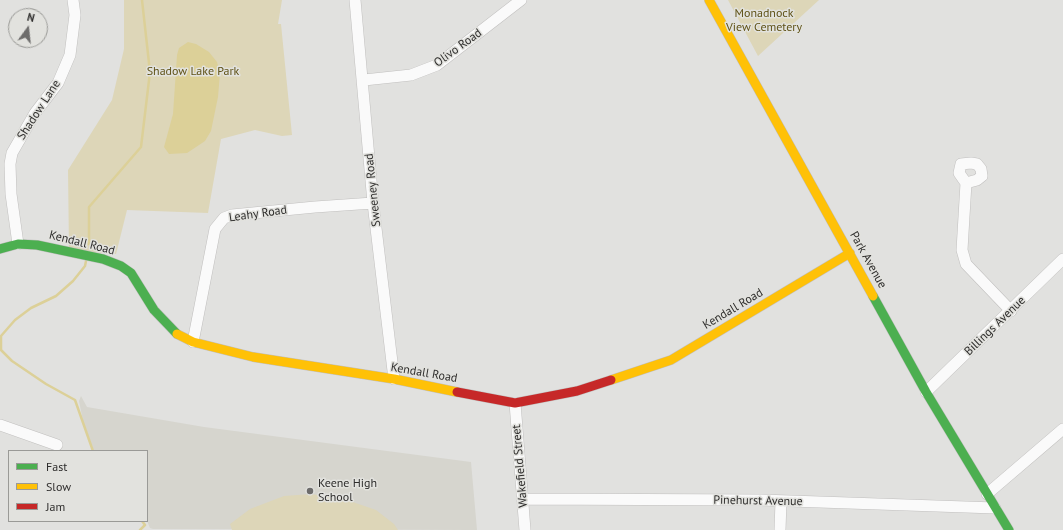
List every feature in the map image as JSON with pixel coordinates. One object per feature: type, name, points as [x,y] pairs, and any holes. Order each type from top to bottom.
[{"type":"street","name":"Shadow Lane","points":[[18,244],[11,194],[10,164],[12,153],[35,113],[58,83],[70,55],[75,15],[73,0]]},
{"type":"street","name":"Sweeney Road","points":[[355,0],[364,80],[373,203],[394,379]]},
{"type":"street","name":"Olivo Road","points":[[364,80],[411,75],[437,65],[521,0]]},
{"type":"street","name":"Park Avenue","points":[[709,0],[926,392],[1009,530]]},
{"type":"street","points":[[966,183],[962,250],[966,264],[1011,310]]},
{"type":"street","name":"Leahy Road","points":[[193,342],[215,229],[224,218],[232,215],[373,203]]},
{"type":"street","name":"Kendall Road","points":[[0,248],[18,244],[56,248],[103,259],[121,266],[131,273],[154,310],[169,327],[180,337],[193,342],[253,357],[394,379],[515,403],[532,401],[577,391],[671,360],[850,253]]},
{"type":"street","name":"Billings Avenue","points":[[926,392],[1063,259]]},
{"type":"street","name":"Wakefield Street","points":[[515,403],[522,499],[526,530]]},
{"type":"street","points":[[0,425],[57,445]]},
{"type":"street","points":[[987,494],[1063,429]]},
{"type":"street","name":"Pinehurst Avenue","points":[[522,499],[781,501],[995,508]]},
{"type":"street","points":[[780,530],[781,501]]},
{"type":"shaded area","points":[[188,42],[196,44],[209,52],[217,62],[220,73],[218,97],[211,131],[205,141],[187,153],[169,154],[164,147],[173,114],[177,55],[179,48]]},
{"type":"shaded area","name":"Keene High School","points":[[81,396],[87,407],[204,427],[471,462],[477,530],[153,529],[150,528],[147,522],[148,450],[94,450],[83,421],[79,401]]},
{"type":"green space","name":"Shadow Lake Park","points":[[124,0],[282,0],[278,24],[281,24],[292,135],[282,136],[255,130],[221,139],[208,213],[127,210],[116,254],[69,250],[68,170],[112,100],[124,49]]},
{"type":"green space","name":"Monadnock View Cemetery","points":[[728,0],[819,0],[758,56]]},
{"type":"green space","points":[[311,494],[347,500],[376,510],[394,524],[398,530],[232,530],[230,524],[250,509],[284,496]]},
{"type":"waterway","points":[[89,244],[89,207],[141,147],[150,72],[142,0]]},
{"type":"waterway","points":[[86,261],[85,266],[73,281],[56,296],[31,308],[15,320],[1,336],[1,350],[12,361],[46,384],[75,400],[93,450]]},
{"type":"waterway","points":[[140,530],[145,525],[143,522]]},
{"type":"traffic: fast","points":[[0,249],[18,244],[37,245],[103,259],[121,266],[131,273],[154,310],[177,334]]},
{"type":"traffic: fast","points":[[873,296],[926,392],[1009,530]]},
{"type":"traffic: slow","points":[[709,0],[873,296]]},
{"type":"traffic: slow","points":[[611,380],[671,360],[850,253]]},
{"type":"traffic: slow","points":[[177,334],[193,342],[253,357],[394,379],[457,392]]},
{"type":"traffic: jam","points":[[457,392],[515,403],[577,391],[611,380]]},
{"type":"place","name":"Keene High School","points":[[310,491]]}]
